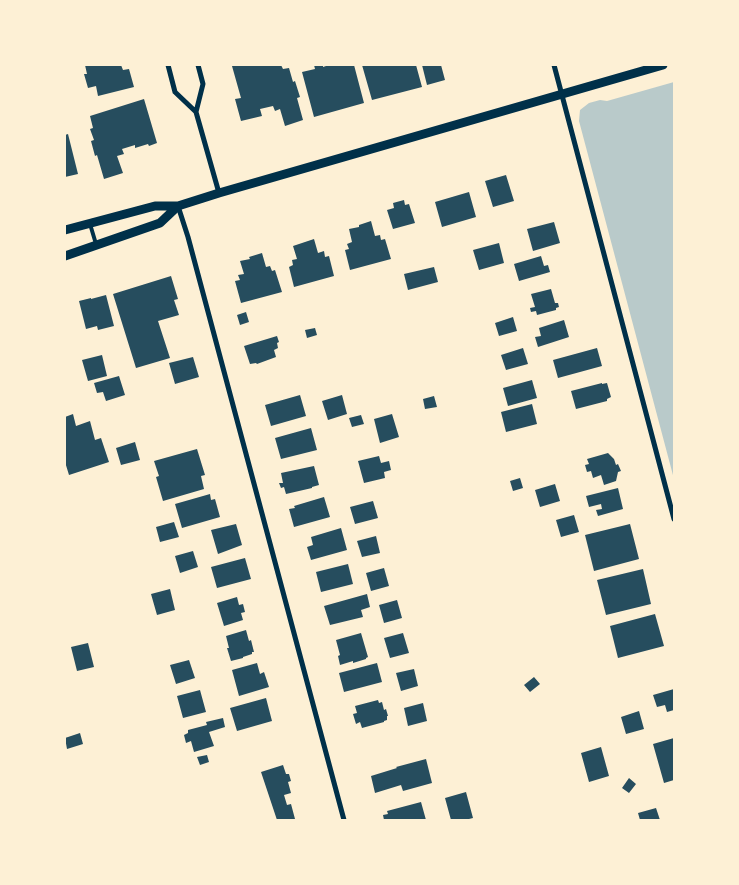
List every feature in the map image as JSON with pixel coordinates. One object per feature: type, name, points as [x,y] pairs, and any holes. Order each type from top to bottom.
[{"type":"street","points":[[168,65],[175,92],[196,112]]},
{"type":"street","points":[[198,65],[203,84],[196,112],[219,193]]},
{"type":"street","points":[[554,65],[674,519]]},
{"type":"street","points":[[65,230],[155,206],[178,206],[663,65]]},
{"type":"street","points":[[65,256],[160,223],[178,206]]},
{"type":"street","points":[[178,206],[191,247],[344,820]]},
{"type":"lane","points":[[90,224],[97,246]]},
{"type":"shaded area","points":[[674,82],[674,479],[579,121],[580,110],[589,103],[600,100],[607,101]]},
{"type":"building","points":[[85,65],[121,65],[123,70],[129,69],[134,87],[98,96],[96,86],[88,88],[84,74],[87,74]]},
{"type":"building","points":[[281,65],[283,69],[289,68],[300,97],[297,98],[303,120],[285,126],[280,109],[275,111],[273,106],[260,109],[262,116],[241,121],[235,99],[241,98],[232,66]]},
{"type":"building","points":[[314,65],[323,65],[323,67],[329,65],[354,65],[364,103],[314,117],[302,72],[315,69]]},
{"type":"building","points":[[362,65],[416,65],[422,87],[372,100]]},
{"type":"building","points":[[422,65],[441,65],[445,80],[427,85]]},
{"type":"building","points":[[144,99],[157,143],[135,148],[135,145],[122,149],[124,154],[117,156],[123,173],[104,179],[91,141],[94,140],[90,129],[93,128],[90,116]]},
{"type":"building","points":[[68,134],[78,174],[65,177],[65,135]]},
{"type":"building","points":[[506,175],[514,201],[493,207],[485,181]]},
{"type":"building","points":[[469,192],[476,217],[442,227],[435,202]]},
{"type":"building","points":[[404,200],[405,205],[409,204],[415,223],[393,229],[387,210],[394,208],[393,203]]},
{"type":"building","points":[[371,221],[375,236],[380,235],[381,240],[385,239],[391,259],[350,270],[345,250],[349,249],[347,244],[352,242],[349,229],[359,227],[359,225]]},
{"type":"building","points":[[554,222],[560,243],[533,251],[527,229]]},
{"type":"building","points":[[314,239],[318,253],[324,251],[325,257],[329,256],[334,276],[294,287],[289,267],[293,265],[292,260],[297,259],[293,246]]},
{"type":"building","points":[[499,243],[504,263],[479,270],[473,250]]},
{"type":"building","points":[[262,253],[266,267],[270,266],[272,271],[275,270],[282,292],[241,303],[235,281],[240,280],[238,275],[244,274],[240,261],[250,259],[249,257]]},
{"type":"building","points":[[541,256],[544,266],[548,265],[550,272],[519,281],[514,264]]},
{"type":"building","points":[[434,267],[438,282],[408,290],[404,274]]},
{"type":"building","points":[[171,276],[178,299],[174,300],[179,315],[158,321],[170,358],[136,368],[113,294]]},
{"type":"building","points":[[551,289],[555,303],[558,303],[559,307],[556,310],[537,315],[536,311],[531,312],[530,308],[535,307],[531,294]]},
{"type":"building","points":[[106,295],[114,326],[98,330],[97,326],[86,329],[79,301]]},
{"type":"building","points":[[246,312],[249,322],[240,325],[237,315]]},
{"type":"building","points":[[513,317],[517,331],[499,336],[495,323]]},
{"type":"building","points":[[564,320],[569,337],[538,347],[535,337],[541,336],[539,328]]},
{"type":"building","points":[[315,328],[317,335],[307,338],[305,330]]},
{"type":"building","points":[[277,336],[278,348],[274,350],[276,357],[257,364],[250,364],[244,346]]},
{"type":"building","points":[[523,348],[528,364],[506,370],[501,355]]},
{"type":"building","points":[[597,348],[602,366],[558,378],[553,360]]},
{"type":"building","points":[[102,355],[107,376],[88,381],[82,360]]},
{"type":"building","points":[[193,357],[199,377],[175,384],[169,363]]},
{"type":"building","points":[[119,376],[125,395],[106,401],[103,392],[97,393],[94,383]]},
{"type":"building","points":[[532,380],[537,398],[508,406],[503,388]]},
{"type":"building","points":[[607,383],[611,397],[607,401],[576,409],[571,391]]},
{"type":"building","points":[[300,395],[306,416],[271,426],[265,405]]},
{"type":"building","points":[[342,395],[347,414],[328,420],[322,401]]},
{"type":"building","points":[[434,396],[437,407],[425,409],[423,399]]},
{"type":"building","points":[[532,404],[537,424],[506,432],[501,412]]},
{"type":"building","points":[[73,414],[76,426],[90,421],[95,440],[101,438],[109,462],[69,475],[65,462],[65,417]]},
{"type":"building","points":[[392,414],[399,437],[380,443],[374,419]]},
{"type":"building","points":[[361,415],[364,424],[352,427],[349,418]]},
{"type":"building","points":[[311,428],[317,450],[281,459],[275,438]]},
{"type":"building","points":[[135,442],[140,460],[121,465],[116,448]]},
{"type":"building","points":[[197,449],[205,475],[201,476],[204,489],[163,501],[156,477],[159,476],[154,461]]},
{"type":"building","points":[[608,453],[614,459],[616,465],[618,464],[621,471],[618,472],[616,481],[604,485],[601,475],[593,478],[591,471],[587,472],[585,465],[589,464],[587,459]]},
{"type":"building","points":[[379,456],[381,463],[389,461],[391,470],[384,472],[385,478],[364,483],[358,461]]},
{"type":"building","points":[[314,466],[319,485],[286,494],[284,487],[281,488],[279,483],[283,483],[281,473]]},
{"type":"building","points":[[520,478],[523,488],[513,491],[510,481]]},
{"type":"building","points":[[555,484],[560,501],[540,507],[535,490]]},
{"type":"building","points":[[618,488],[623,509],[598,516],[596,510],[602,509],[601,504],[589,507],[586,496]]},
{"type":"building","points":[[210,494],[211,500],[215,499],[220,517],[182,528],[175,504]]},
{"type":"building","points":[[324,497],[330,517],[294,527],[289,509]]},
{"type":"building","points":[[373,501],[378,518],[355,524],[350,507]]},
{"type":"building","points":[[574,515],[579,532],[561,537],[556,520]]},
{"type":"building","points":[[174,522],[179,537],[160,542],[156,527]]},
{"type":"building","points":[[236,524],[242,545],[218,554],[211,530]]},
{"type":"building","points":[[630,524],[639,559],[594,571],[585,535]]},
{"type":"building","points":[[341,528],[347,550],[311,560],[307,547],[313,545],[311,537]]},
{"type":"building","points":[[376,536],[380,553],[362,557],[357,541]]},
{"type":"building","points":[[193,551],[198,567],[180,573],[175,556]]},
{"type":"building","points":[[245,558],[251,579],[217,588],[211,567]]},
{"type":"building","points":[[348,564],[353,584],[321,592],[316,572]]},
{"type":"building","points":[[384,568],[389,586],[371,591],[366,573]]},
{"type":"building","points":[[643,569],[651,604],[606,615],[597,580]]},
{"type":"building","points":[[170,589],[175,610],[157,615],[151,594]]},
{"type":"building","points":[[367,594],[370,607],[361,610],[363,617],[330,625],[324,606]]},
{"type":"building","points":[[237,597],[239,605],[243,604],[245,612],[241,613],[243,620],[224,626],[217,603]]},
{"type":"building","points":[[397,600],[402,618],[384,623],[379,605]]},
{"type":"building","points":[[655,614],[664,646],[618,658],[610,626]]},
{"type":"building","points":[[246,630],[254,652],[243,658],[231,661],[226,636]]},
{"type":"building","points":[[361,633],[368,657],[353,663],[353,661],[340,665],[338,656],[340,655],[336,640]]},
{"type":"building","points":[[403,633],[409,653],[390,658],[384,638]]},
{"type":"building","points":[[88,643],[94,667],[77,671],[71,647]]},
{"type":"building","points":[[189,660],[195,678],[176,684],[170,665]]},
{"type":"building","points":[[257,663],[260,674],[264,672],[269,687],[239,696],[232,670]]},
{"type":"building","points":[[377,663],[382,682],[344,692],[339,673]]},
{"type":"building","points":[[414,669],[418,686],[401,691],[396,673]]},
{"type":"building","points":[[534,677],[540,684],[530,692],[524,685]]},
{"type":"building","points":[[674,689],[674,710],[667,712],[665,705],[657,707],[653,695]]},
{"type":"building","points":[[200,690],[206,712],[183,718],[177,696]]},
{"type":"building","points":[[266,698],[272,721],[237,731],[230,708]]},
{"type":"building","points":[[378,700],[379,703],[382,702],[384,710],[386,709],[387,720],[362,728],[360,722],[356,724],[353,714],[357,713],[355,706]]},
{"type":"building","points":[[423,703],[427,721],[408,726],[404,708]]},
{"type":"building","points":[[639,711],[644,729],[626,734],[621,717]]},
{"type":"building","points":[[223,718],[225,727],[209,732],[214,746],[194,752],[191,741],[186,743],[184,735],[188,733],[188,730],[207,725],[206,722]]},
{"type":"building","points":[[80,733],[83,744],[67,749],[65,738]]},
{"type":"building","points":[[674,738],[674,780],[664,783],[653,744]]},
{"type":"building","points":[[601,747],[609,776],[589,782],[581,753]]},
{"type":"building","points":[[207,755],[209,762],[200,765],[197,757]]},
{"type":"building","points":[[426,759],[432,783],[403,791],[401,785],[375,793],[371,776]]},
{"type":"building","points":[[283,765],[291,781],[288,782],[291,793],[284,795],[287,805],[291,804],[294,820],[277,820],[261,772]]},
{"type":"building","points":[[629,778],[636,784],[629,793],[622,788]]},
{"type":"building","points":[[466,792],[473,818],[451,820],[445,798]]},
{"type":"building","points":[[421,802],[426,820],[384,820],[383,815],[388,814],[387,811]]},
{"type":"building","points":[[656,808],[660,820],[640,820],[638,813]]}]
